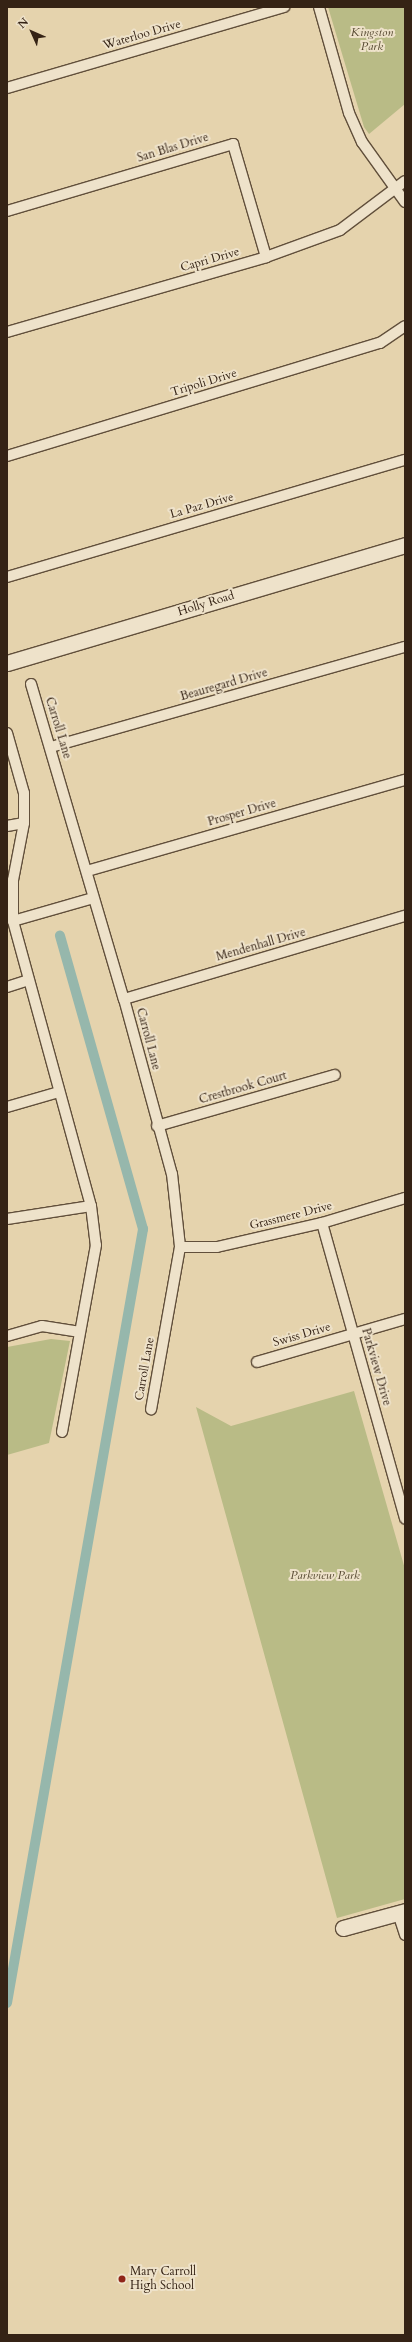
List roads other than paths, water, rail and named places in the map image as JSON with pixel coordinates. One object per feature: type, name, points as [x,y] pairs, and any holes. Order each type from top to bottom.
[{"type":"main road","name":"Holly Road","points":[[7,663],[405,545]]},
{"type":"main road","points":[[343,1928],[402,1912]]},
{"type":"street","name":"Waterloo Drive","points":[[7,88],[284,7]]},
{"type":"street","points":[[319,7],[349,113],[362,142],[394,189],[405,202]]},
{"type":"street","name":"San Blas Drive","points":[[7,211],[233,144],[266,257]]},
{"type":"street","name":"Capri Drive","points":[[7,332],[266,257],[340,230],[405,181]]},
{"type":"street","name":"Tripoli Drive","points":[[7,456],[380,343],[405,326]]},
{"type":"street","name":"La Paz Drive","points":[[7,577],[405,460]]},
{"type":"street","name":"Beauregard Drive","points":[[50,747],[405,647]]},
{"type":"street","name":"Carroll Lane","points":[[31,684],[124,999],[157,1126],[172,1174],[180,1247],[151,1409]]},
{"type":"street","points":[[7,733],[24,793],[24,823],[9,878],[13,921],[91,1206],[96,1245],[78,1332],[62,1432]]},
{"type":"street","name":"Prosper Drive","points":[[87,871],[405,780]]},
{"type":"street","points":[[7,826],[24,823]]},
{"type":"street","points":[[13,921],[94,898]]},
{"type":"street","name":"Mendenhall Drive","points":[[124,999],[405,916]]},
{"type":"street","points":[[7,987],[28,980]]},
{"type":"street","name":"Crestbrook Court","points":[[157,1126],[336,1076]]},
{"type":"street","points":[[7,1107],[59,1092]]},
{"type":"street","name":"Grassmere Drive","points":[[180,1247],[217,1248],[322,1223],[405,1198]]},
{"type":"street","points":[[7,1219],[91,1206]]},
{"type":"street","name":"Parkview Drive","points":[[322,1223],[405,1519]]},
{"type":"street","name":"Swiss Drive","points":[[257,1362],[405,1319]]},
{"type":"street","points":[[7,1336],[42,1326],[78,1332]]},
{"type":"street","points":[[402,1912],[405,1935]]},
{"type":"waterway","points":[[7,2003],[143,1229],[60,936]]},
{"type":"place","name":"Mary Carroll High School","points":[[122,2279]]},
{"type":"park label","name":"Kingston Park","points":[[372,40]]},
{"type":"park label","name":"Parkview Park","points":[[325,1576]]}]
